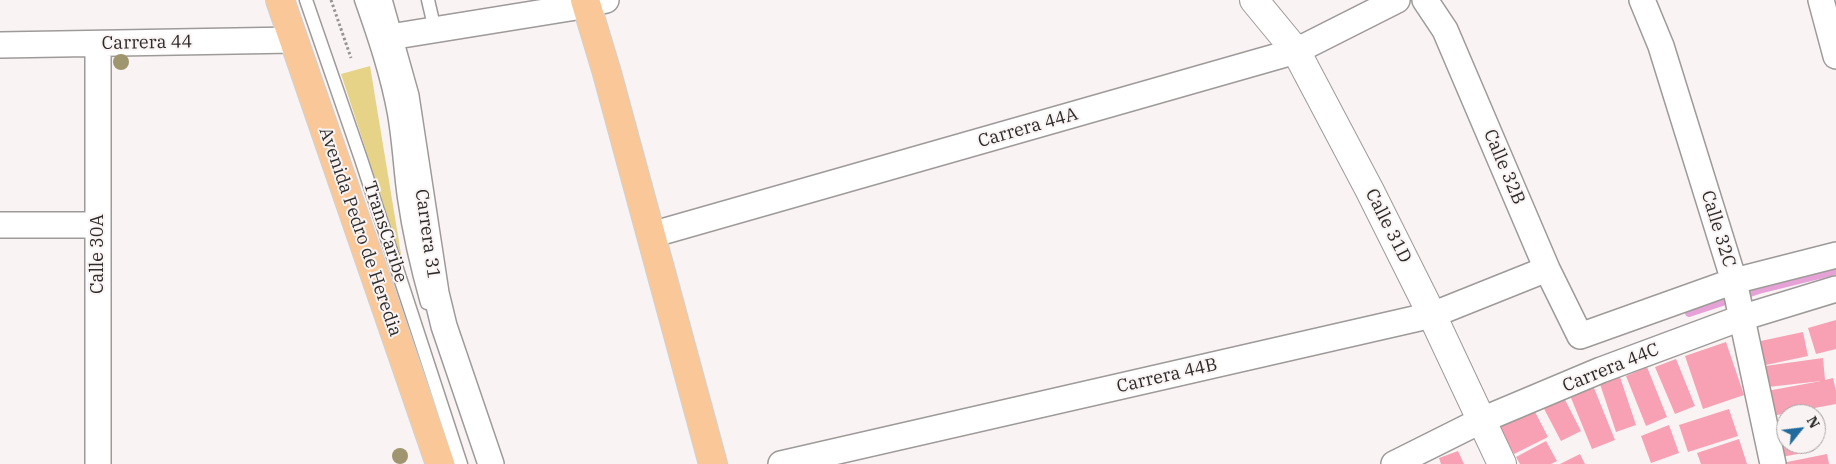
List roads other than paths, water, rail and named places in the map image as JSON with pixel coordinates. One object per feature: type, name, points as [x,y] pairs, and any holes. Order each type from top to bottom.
[{"type":"highway","name":"Avenida Pedro de Heredia","points":[[280,0],[440,464]]},
{"type":"highway","points":[[592,2],[607,73],[713,464]]},
{"type":"street","name":"Carrera 31","points":[[379,0],[406,96],[436,293],[444,326],[492,464]]},
{"type":"street","name":"Calle 31D","points":[[1254,0],[1296,51],[1370,190],[1432,315],[1502,464]]},
{"type":"street","name":"Carrera 44A","points":[[651,235],[1296,51],[1397,0]]},
{"type":"street","name":"Calle 32B","points":[[1425,0],[1446,30],[1547,269],[1580,336],[1737,299]]},
{"type":"street","name":"Calle 32C","points":[[1642,0],[1661,46],[1737,299],[1773,464]]},
{"type":"street","points":[[1821,0],[1836,56]]},
{"type":"street","points":[[390,37],[592,2]]},
{"type":"street","name":"Carrera 44","points":[[0,45],[294,40]]},
{"type":"street","name":"Calle 30A","points":[[98,44],[98,464]]},
{"type":"street","points":[[0,225],[98,225]]},
{"type":"street","points":[[1737,299],[1836,255]]},
{"type":"street","name":"Carrera 44B","points":[[781,464],[1432,315],[1547,269]]},
{"type":"street","name":"Carrera 44C","points":[[1394,464],[1482,420],[1601,370],[1737,299],[1836,289]]},
{"type":"lane","name":"TransCaribe","points":[[306,0],[361,159],[461,464]]},
{"type":"lane","name":"TransCaribe","points":[[361,0],[379,53],[390,95],[404,199],[424,294],[440,348],[480,464]]},
{"type":"lane","points":[[428,0],[435,30]]},
{"type":"waterway","points":[[1689,313],[1762,289],[1836,271]]}]
